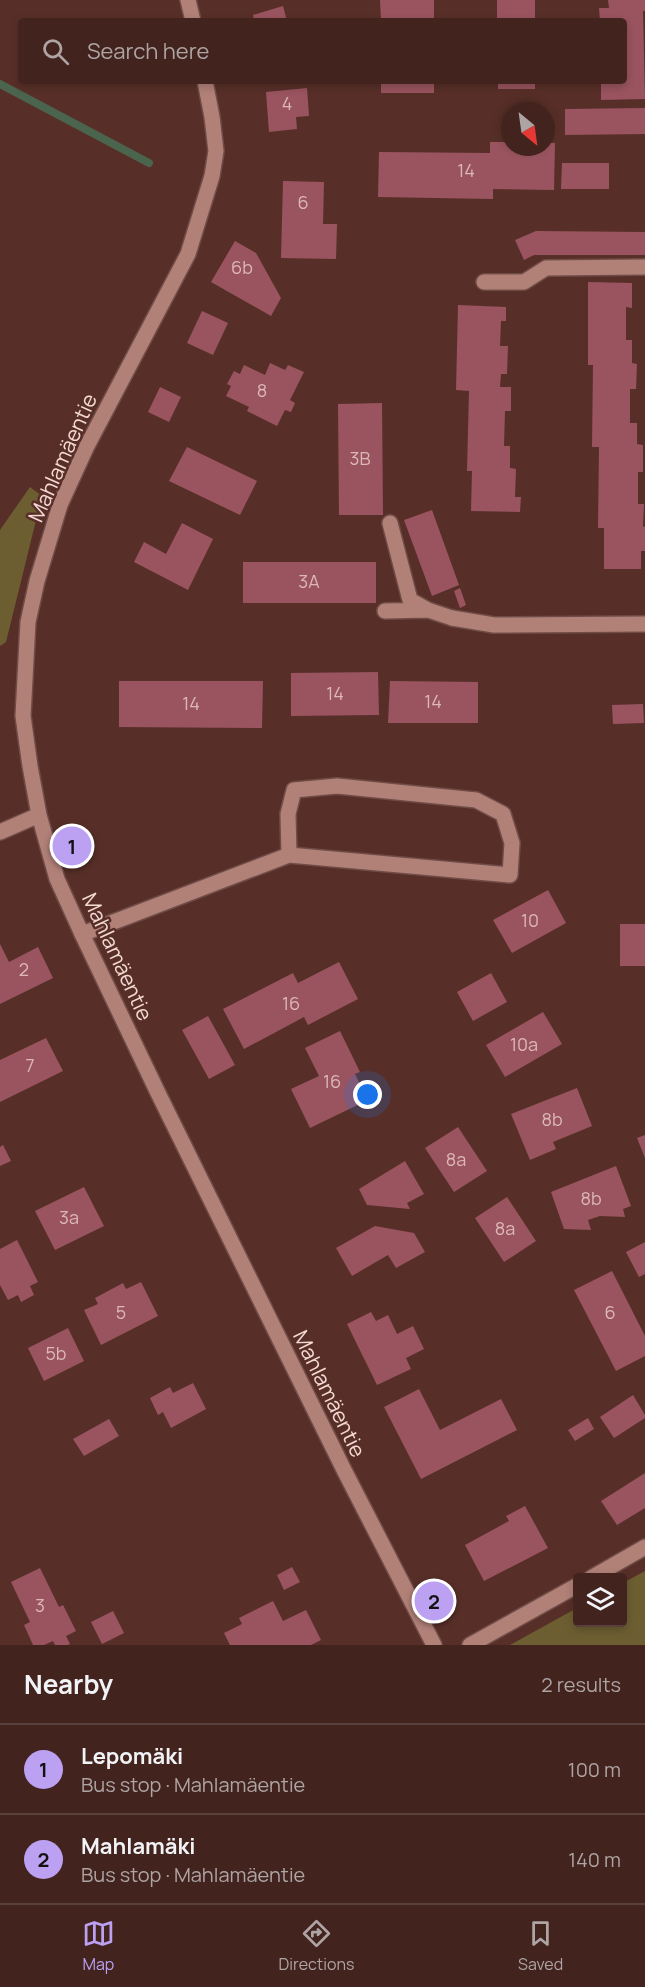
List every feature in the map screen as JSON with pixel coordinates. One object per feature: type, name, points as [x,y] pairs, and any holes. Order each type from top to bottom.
[{"type":"street","points":[[188,0],[192,18]]},
{"type":"street","name":"Mahlamäentie","points":[[205,84],[216,151],[212,176],[188,254],[87,446],[57,516],[37,581],[28,622],[23,716],[39,815],[57,879],[159,1095],[339,1461],[434,1645]]},
{"type":"street","points":[[484,282],[524,282],[546,268],[645,267]]},
{"type":"street","points":[[390,523],[410,600],[428,610],[452,618],[494,626],[645,624]]},
{"type":"street","points":[[385,611],[428,610]]},
{"type":"street","points":[[82,934],[289,855],[510,875],[512,843],[503,814],[476,800],[337,786],[294,790],[288,814],[289,855]]},
{"type":"street","points":[[0,832],[39,815]]},
{"type":"street","points":[[600,1573],[645,1547]]},
{"type":"street","points":[[470,1645],[573,1588]]},
{"type":"shaded area","points":[[30,487],[42,496],[6,642],[0,646],[0,530]]},
{"type":"shaded area","points":[[645,1571],[645,1645],[510,1645],[573,1610],[573,1627],[627,1627],[627,1581]]},
{"type":"building","points":[[380,0],[434,0],[434,18],[381,18]]},
{"type":"building","points":[[497,0],[535,0],[535,18],[497,18]]},
{"type":"building","points":[[608,0],[645,0],[645,11],[643,11],[645,99],[601,100],[601,84],[627,84],[627,18],[600,18],[599,8],[609,8]]},
{"type":"building","points":[[283,6],[286,18],[254,18],[253,15]]},
{"type":"building","points":[[381,84],[434,84],[434,93],[381,93]]},
{"type":"building","points":[[498,84],[535,84],[535,89],[498,89]]},
{"type":"building","points":[[307,88],[309,116],[296,117],[297,129],[269,132],[266,92]]},
{"type":"building","points":[[645,108],[645,134],[565,135],[565,109]]},
{"type":"building","points":[[490,142],[501,142],[501,156],[555,156],[554,190],[493,189],[493,199],[378,197],[379,152],[490,153]]},
{"type":"building","points":[[562,163],[609,163],[609,189],[561,189]]},
{"type":"building","points":[[283,181],[324,182],[323,224],[337,224],[336,259],[281,258]]},
{"type":"building","points":[[536,231],[645,232],[645,255],[534,255],[524,260],[515,240]]},
{"type":"building","points":[[235,241],[256,253],[281,298],[271,316],[211,282]]},
{"type":"building","points":[[588,282],[632,283],[632,308],[626,307],[626,340],[632,340],[632,363],[637,364],[636,389],[630,389],[630,423],[637,423],[637,444],[643,445],[643,472],[638,472],[638,504],[644,504],[643,526],[645,527],[645,551],[641,551],[641,569],[604,569],[604,528],[598,528],[599,447],[592,447],[593,365],[588,365]]},
{"type":"building","points":[[458,305],[506,307],[506,321],[501,321],[500,346],[508,346],[507,374],[501,374],[500,387],[511,387],[511,411],[505,411],[504,446],[510,446],[510,468],[516,469],[515,497],[521,497],[520,512],[471,511],[472,471],[467,471],[469,391],[456,390]]},
{"type":"building","points":[[202,311],[228,323],[213,355],[187,343]]},
{"type":"building","points":[[270,363],[285,370],[288,365],[304,372],[290,400],[295,403],[291,412],[285,410],[277,426],[247,411],[249,407],[226,396],[231,386],[227,384],[234,371],[240,374],[244,365],[265,375]]},
{"type":"building","points":[[160,387],[181,397],[169,422],[148,412]]},
{"type":"building","points":[[382,403],[383,515],[339,515],[338,404]]},
{"type":"building","points":[[187,447],[257,481],[240,515],[169,481]]},
{"type":"building","points":[[432,510],[459,585],[432,596],[404,520]]},
{"type":"building","points":[[182,523],[213,539],[188,590],[134,562],[144,542],[166,554]]},
{"type":"building","points":[[243,562],[376,562],[376,603],[243,603]]},
{"type":"building","points":[[460,588],[466,605],[460,608],[454,591]]},
{"type":"building","points":[[378,672],[379,715],[291,716],[291,673]]},
{"type":"building","points":[[119,681],[263,681],[262,728],[119,727]]},
{"type":"building","points":[[390,681],[478,682],[478,723],[388,723]]},
{"type":"building","points":[[643,704],[644,723],[613,724],[612,705]]},
{"type":"building","points":[[548,890],[566,923],[512,953],[493,920]]},
{"type":"building","points":[[620,924],[645,924],[645,966],[620,966]]},
{"type":"building","points":[[0,944],[9,962],[38,947],[53,978],[0,1004]]},
{"type":"building","points":[[339,962],[358,999],[308,1025],[304,1017],[244,1049],[223,1009],[293,973],[298,983]]},
{"type":"building","points":[[491,973],[507,1002],[473,1021],[457,992]]},
{"type":"building","points":[[543,1012],[562,1044],[505,1077],[486,1045]]},
{"type":"building","points":[[208,1016],[235,1065],[209,1079],[182,1030]]},
{"type":"building","points":[[340,1031],[360,1072],[355,1074],[368,1100],[310,1128],[291,1089],[319,1076],[305,1048]]},
{"type":"building","points":[[46,1038],[63,1071],[0,1102],[0,1060]]},
{"type":"building","points":[[577,1088],[592,1126],[553,1142],[556,1149],[530,1160],[511,1114]]},
{"type":"building","points":[[458,1127],[487,1171],[454,1192],[425,1148]]},
{"type":"building","points":[[645,1135],[645,1158],[637,1138]]},
{"type":"building","points":[[3,1145],[11,1161],[0,1166],[0,1147]]},
{"type":"building","points":[[405,1161],[424,1194],[407,1203],[410,1209],[367,1205],[359,1189]]},
{"type":"building","points":[[616,1166],[631,1206],[623,1209],[625,1217],[600,1216],[588,1220],[591,1230],[564,1229],[551,1192]]},
{"type":"building","points":[[84,1187],[104,1226],[55,1250],[35,1211]]},
{"type":"building","points":[[507,1197],[536,1241],[504,1262],[475,1218]]},
{"type":"building","points":[[375,1226],[414,1233],[425,1252],[396,1268],[388,1255],[352,1276],[336,1248]]},
{"type":"building","points":[[17,1240],[38,1282],[30,1286],[34,1295],[21,1302],[18,1295],[8,1300],[0,1285],[0,1249]]},
{"type":"building","points":[[645,1242],[645,1274],[639,1277],[626,1252]]},
{"type":"building","points":[[612,1271],[645,1336],[645,1356],[616,1371],[574,1290]]},
{"type":"building","points":[[141,1282],[158,1316],[101,1345],[84,1310],[98,1304],[95,1298],[123,1283],[126,1289]]},
{"type":"building","points":[[371,1312],[376,1321],[388,1315],[397,1334],[413,1326],[424,1349],[406,1358],[411,1369],[377,1385],[347,1324]]},
{"type":"building","points":[[68,1328],[84,1361],[44,1381],[28,1348]]},
{"type":"building","points":[[193,1383],[206,1409],[171,1428],[163,1412],[158,1415],[150,1398],[170,1387],[173,1393]]},
{"type":"building","points":[[419,1389],[440,1430],[501,1399],[517,1430],[421,1479],[384,1407]]},
{"type":"building","points":[[633,1395],[645,1418],[614,1438],[600,1417]]},
{"type":"building","points":[[588,1418],[594,1429],[575,1441],[568,1430]]},
{"type":"building","points":[[109,1419],[119,1436],[84,1456],[73,1439]]},
{"type":"building","points":[[645,1473],[645,1508],[617,1525],[601,1501]]},
{"type":"building","points":[[525,1506],[548,1548],[484,1581],[465,1545],[509,1521],[506,1516]]},
{"type":"building","points":[[292,1567],[300,1582],[284,1590],[277,1575]]},
{"type":"building","points":[[40,1568],[59,1607],[63,1605],[76,1631],[66,1636],[70,1644],[68,1645],[55,1645],[53,1641],[44,1645],[33,1645],[24,1625],[30,1622],[11,1582]]},
{"type":"building","points":[[273,1601],[283,1621],[306,1610],[321,1640],[311,1645],[230,1645],[224,1633],[242,1624],[239,1618]]},
{"type":"building","points":[[113,1611],[124,1633],[102,1644],[91,1622]]},
{"type":"waterway","points":[[0,84],[149,163]]},
{"type":"place","name":"Lepomäki","points":[[72,846]]},
{"type":"place","name":"Mahlamäki","points":[[434,1601]]}]
